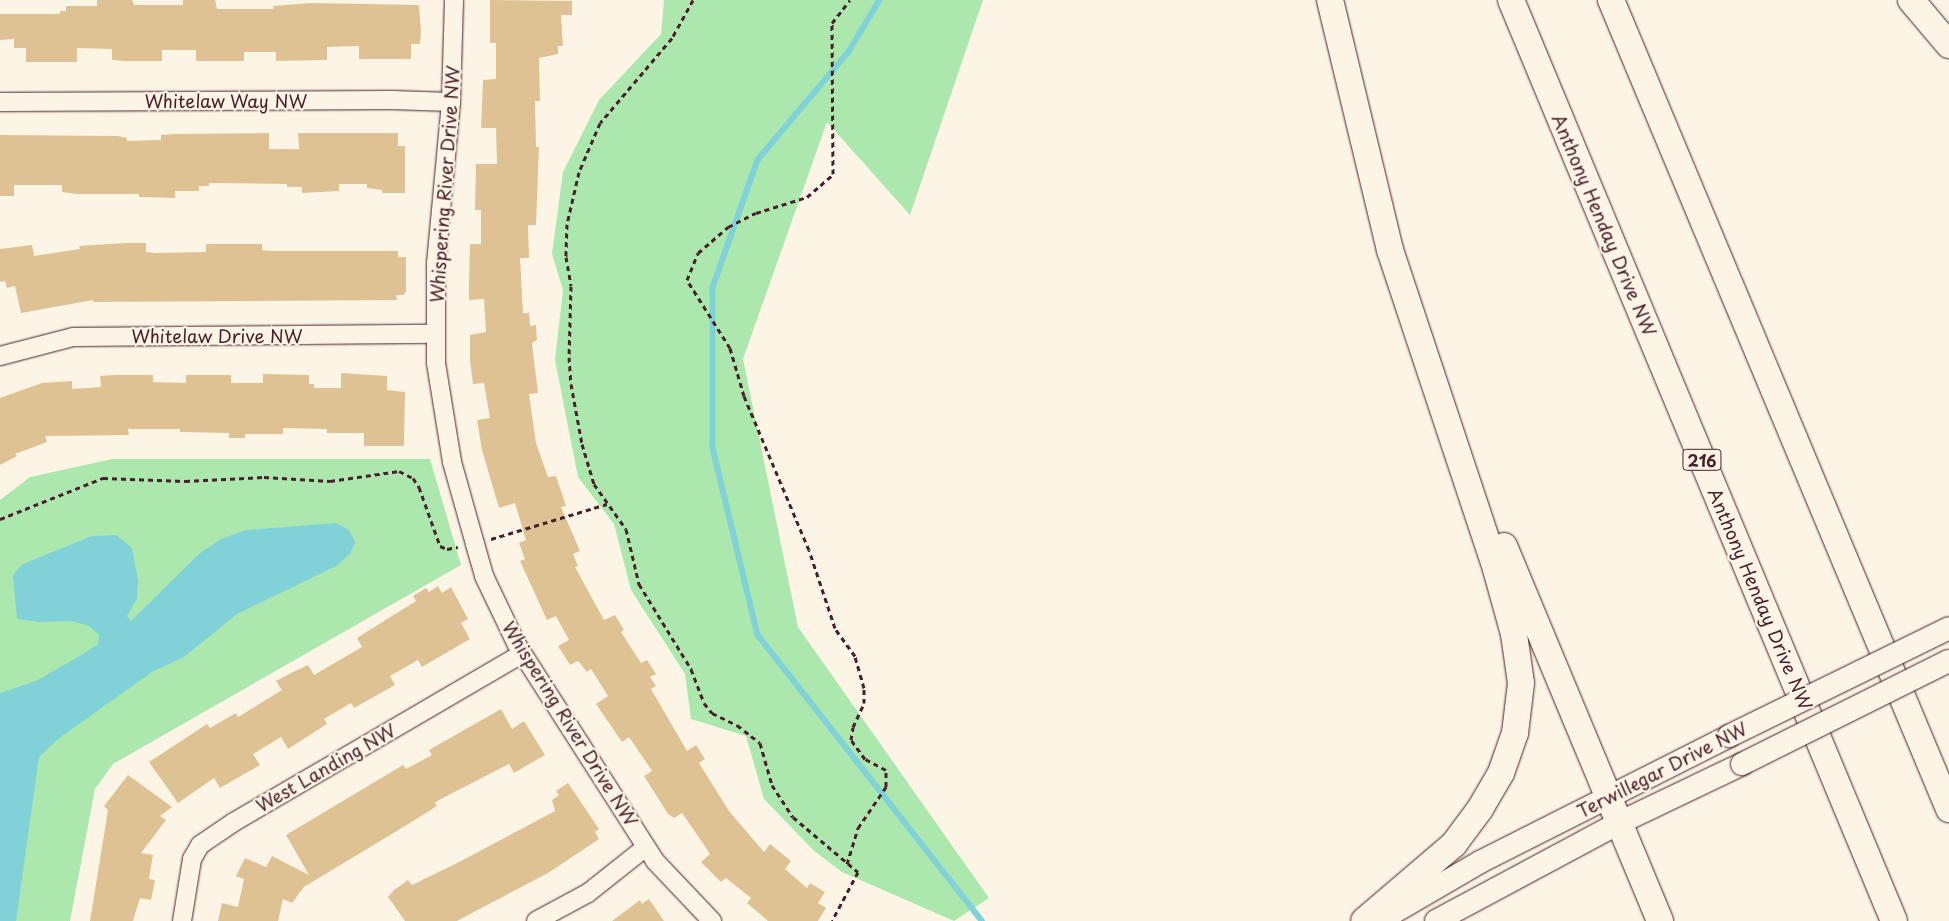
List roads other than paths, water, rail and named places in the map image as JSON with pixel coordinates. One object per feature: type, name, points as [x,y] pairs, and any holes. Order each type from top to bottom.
[{"type":"highway","points":[[1330,0],[1390,250],[1432,370],[1514,634],[1521,684],[1515,733],[1501,773],[1454,844],[1364,921]]},
{"type":"highway","name":"Anthony Henday Drive NW","points":[[1511,0],[1894,921]]},
{"type":"highway","points":[[1611,0],[1949,809]]},
{"type":"highway","points":[[1911,0],[1949,44]]},
{"type":"highway","points":[[1432,370],[1660,921]]},
{"type":"main road","name":"Terwillegar Drive NW","points":[[1379,921],[1480,862],[1729,736],[1949,628]]},
{"type":"main road","name":"Terwillegar Drive NW","points":[[1436,921],[1619,823],[1949,661]]},
{"type":"street","name":"Whispering River Drive NW","points":[[454,0],[451,102],[436,263],[436,334],[441,405],[452,462],[474,544],[484,576],[522,654],[655,861],[712,921]]},
{"type":"street","name":"Whitelaw Way NW","points":[[0,102],[392,100],[451,102]]},
{"type":"street","name":"Whitelaw Drive NW","points":[[0,356],[73,337],[436,334]]},
{"type":"street","name":"West Landing NW","points":[[182,921],[192,859],[200,845],[234,822],[522,654]]},
{"type":"street","points":[[536,921],[588,893],[646,847]]},
{"type":"water","points":[[336,523],[349,530],[355,542],[350,554],[336,566],[237,614],[184,657],[152,672],[58,739],[39,757],[16,921],[0,921],[0,693],[36,681],[83,654],[98,644],[99,635],[89,626],[71,621],[40,622],[17,619],[13,575],[23,564],[92,536],[116,535],[132,548],[138,580],[137,599],[127,616],[131,621],[200,553],[221,539],[246,530]]},
{"type":"waterway","points":[[880,0],[849,52],[758,160],[713,288],[713,448],[758,635],[982,921]]}]
